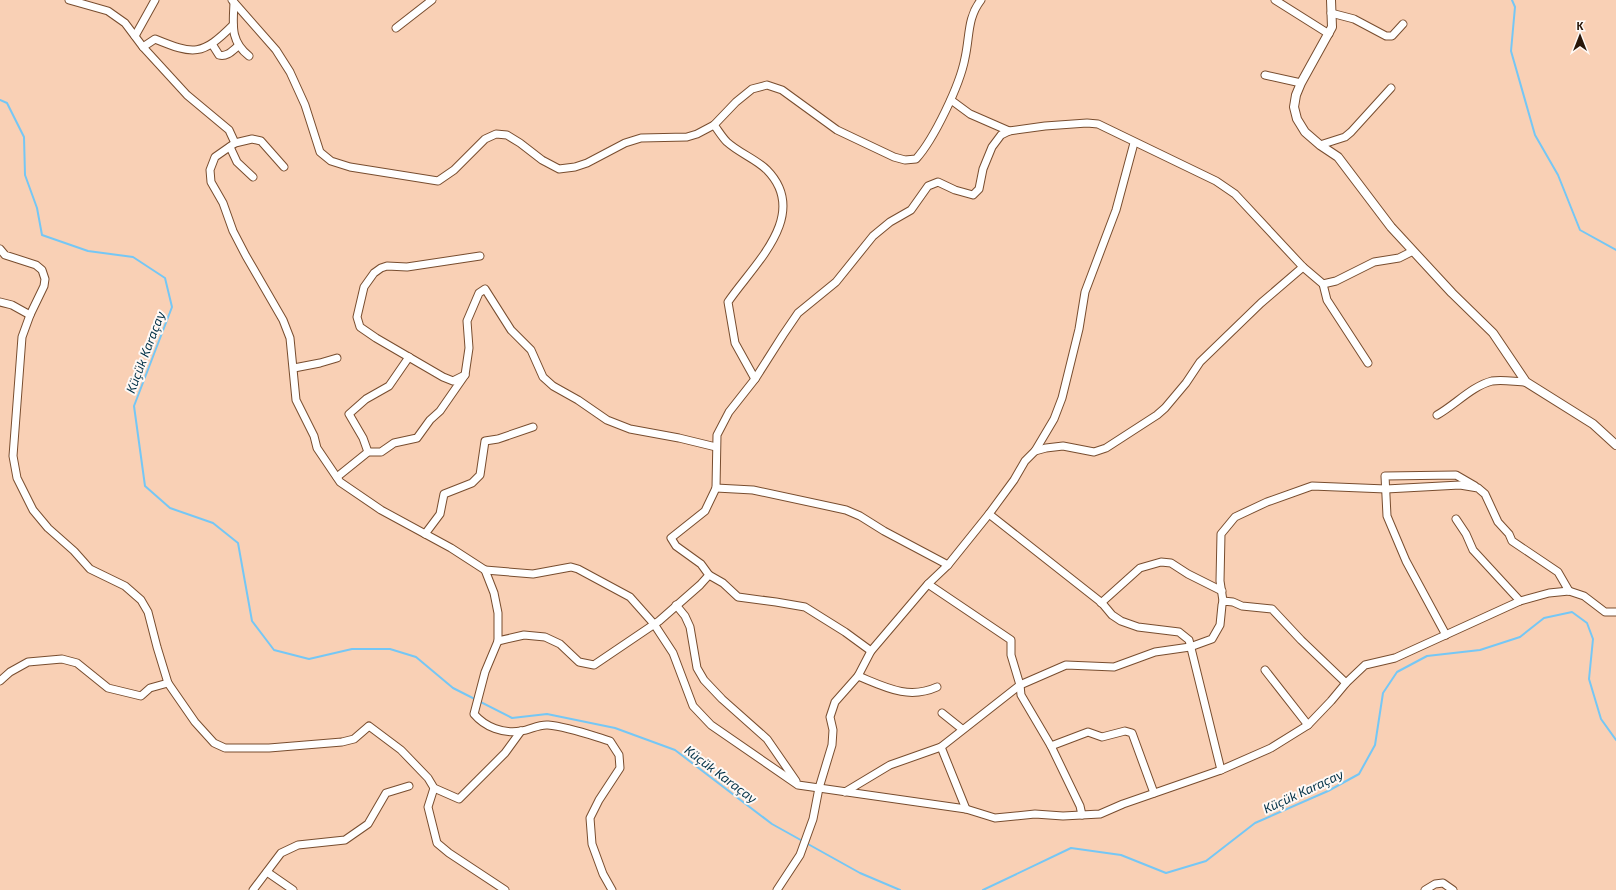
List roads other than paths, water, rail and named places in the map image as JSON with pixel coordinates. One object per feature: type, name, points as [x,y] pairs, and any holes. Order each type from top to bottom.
[{"type":"street","points":[[69,0],[108,11],[125,23],[143,47],[187,95],[229,130],[237,162],[253,177]]},
{"type":"street","points":[[135,36],[155,0]]},
{"type":"street","points":[[396,28],[432,0]]},
{"type":"street","points":[[233,2],[276,50],[290,72],[306,105],[320,152],[331,161],[350,167],[438,181],[454,170],[485,139],[496,134],[507,135],[542,160],[559,169],[575,167],[587,163],[625,143],[641,138],[687,137],[697,134],[714,125],[736,102],[752,89],[767,85],[782,90],[836,130],[894,157],[905,160],[916,159],[923,151],[951,100],[966,58],[970,20],[981,0]]},
{"type":"street","points":[[1274,0],[1329,34]]},
{"type":"street","points":[[1330,0],[1332,27],[1296,95],[1294,107],[1305,132],[1320,145],[1338,157],[1391,228],[1452,293],[1493,333],[1526,382],[1593,424],[1616,445]]},
{"type":"street","points":[[233,2],[233,25],[238,46],[249,56]]},
{"type":"street","points":[[1332,13],[1354,18],[1386,36],[1392,36],[1403,24]]},
{"type":"street","points":[[143,47],[155,39],[177,48],[195,51],[212,44],[233,25]]},
{"type":"street","points":[[212,44],[219,55],[223,56],[229,54],[238,46]]},
{"type":"street","points":[[1265,75],[1301,83]]},
{"type":"street","points":[[1320,145],[1344,137],[1351,132],[1391,88]]},
{"type":"street","points":[[951,100],[970,114],[1009,131]]},
{"type":"street","points":[[871,651],[845,632],[805,607],[738,596],[724,583],[709,575],[701,564],[676,546],[671,538],[705,511],[716,488],[717,436],[729,412],[755,379],[798,313],[836,282],[873,236],[890,222],[910,210],[928,186],[938,182],[954,190],[973,196],[979,189],[992,147],[1001,135],[1009,131],[1045,126],[1098,124],[1216,181],[1235,194],[1303,267],[1323,284],[1327,300],[1368,363]]},
{"type":"street","points":[[714,125],[727,142],[767,170],[779,186],[782,196],[782,215],[775,238],[767,252],[738,287],[728,302],[735,343],[755,379]]},
{"type":"street","points":[[284,168],[261,141],[252,139],[232,145],[216,157],[210,170],[211,182],[223,203],[233,231],[246,256],[283,320],[290,338],[296,400],[314,436],[318,448],[340,482],[381,510],[451,548],[485,570],[533,574],[571,568],[578,569],[630,597],[654,624],[672,653],[693,706],[711,725],[798,785],[966,809],[995,818],[1035,814],[1063,816],[1100,814],[1154,793],[1221,770],[1271,748],[1308,726],[1331,702],[1346,683],[1365,665],[1395,658],[1520,601],[1549,593],[1568,591],[1584,596],[1606,612],[1616,612]]},
{"type":"street","points":[[777,890],[800,855],[813,819],[819,788],[832,745],[833,730],[830,717],[835,702],[858,676],[871,651],[928,584],[948,564],[989,514],[1014,480],[1025,461],[1035,451],[1054,419],[1062,398],[1079,329],[1085,292],[1116,210],[1134,142]]},
{"type":"street","points":[[0,249],[5,254],[36,265],[42,270],[45,279],[44,286],[30,315],[22,337],[13,456],[17,478],[33,510],[48,528],[74,551],[90,569],[125,586],[141,600],[148,612],[168,683],[195,722],[214,743],[225,748],[269,748],[342,742],[354,739],[369,726],[401,750],[428,778],[434,788],[459,799],[505,753],[520,731]]},
{"type":"street","points":[[1323,284],[1336,281],[1374,262],[1399,258],[1413,251]]},
{"type":"street","points":[[465,375],[453,381],[443,377],[360,327],[357,317],[364,287],[374,273],[381,268],[388,266],[407,267],[480,256]]},
{"type":"street","points":[[1035,451],[1063,446],[1094,452],[1106,448],[1157,416],[1186,383],[1200,362],[1256,308],[1303,267]]},
{"type":"street","points":[[337,477],[368,452],[381,452],[394,444],[417,438],[430,420],[440,411],[465,375],[469,348],[467,321],[480,293],[485,289],[511,330],[531,350],[543,377],[553,386],[578,400],[608,420],[630,429],[679,438],[716,447]]},
{"type":"street","points":[[0,302],[12,305],[30,315]]},
{"type":"street","points":[[368,452],[363,438],[349,414],[366,399],[389,386],[409,357]]},
{"type":"street","points":[[294,368],[320,364],[337,358]]},
{"type":"street","points":[[1437,416],[1477,387],[1493,381],[1526,382]]},
{"type":"street","points":[[425,534],[440,514],[444,494],[472,483],[480,475],[485,441],[498,439],[533,427]]},
{"type":"street","points":[[1446,635],[1406,561],[1387,516],[1385,476],[1456,475],[1478,488],[1485,494],[1498,522],[1509,534],[1512,541],[1558,572],[1568,591]]},
{"type":"street","points":[[845,792],[890,765],[941,747],[1020,685],[1066,665],[1114,667],[1155,652],[1190,647],[1212,639],[1220,625],[1223,600],[1220,580],[1221,534],[1235,517],[1267,502],[1312,486],[1386,489],[1460,485],[1478,488]]},
{"type":"street","points":[[716,488],[753,490],[846,510],[860,516],[884,531],[948,564]]},
{"type":"street","points":[[989,514],[1101,603],[1112,615],[1138,627],[1179,632],[1189,640],[1221,770]]},
{"type":"street","points":[[1456,519],[1466,534],[1472,550],[1520,601]]},
{"type":"street","points":[[1101,603],[1140,568],[1160,562],[1170,564],[1222,591]]},
{"type":"street","points":[[485,570],[494,593],[498,613],[498,642],[485,672],[474,714],[488,726],[499,730],[520,731],[546,724],[610,741],[619,755],[620,768],[599,800],[590,818],[592,844],[603,874],[612,890]]},
{"type":"street","points":[[498,642],[524,635],[545,637],[560,644],[579,662],[594,665],[654,624],[700,585],[709,575]]},
{"type":"street","points":[[928,584],[1011,640],[1011,655],[1020,685],[1021,695],[1051,746],[1080,806],[1082,815]]},
{"type":"street","points":[[1223,600],[1242,606],[1272,609],[1301,640],[1346,683]]},
{"type":"street","points":[[676,605],[685,616],[690,627],[697,668],[704,680],[722,699],[767,739],[798,785]]},
{"type":"street","points":[[0,682],[10,672],[28,662],[62,659],[77,663],[108,688],[141,696],[150,688],[168,683]]},
{"type":"street","points":[[1265,670],[1308,726]]},
{"type":"street","points":[[858,676],[905,693],[929,690],[937,687]]},
{"type":"street","points":[[942,713],[962,729]]},
{"type":"street","points":[[1051,746],[1088,732],[1102,737],[1125,731],[1132,733],[1154,793]]},
{"type":"street","points":[[941,747],[966,809]]},
{"type":"street","points":[[253,890],[281,853],[298,845],[345,840],[368,824],[386,793],[409,786]]},
{"type":"street","points":[[434,788],[428,807],[437,843],[449,853],[505,890]]},
{"type":"street","points":[[267,872],[293,890]]},
{"type":"street","points":[[1425,890],[1435,884],[1443,883],[1453,890]]},
{"type":"waterway","points":[[1512,0],[1515,7],[1511,51],[1535,135],[1558,175],[1580,230],[1616,250]]},
{"type":"waterway","name":"Küçük Karaçay","points":[[0,100],[7,103],[24,137],[25,175],[37,208],[42,235],[88,251],[133,257],[165,278],[172,307],[134,406],[145,486],[170,508],[213,523],[238,543],[252,621],[274,650],[309,659],[352,649],[390,649],[416,657],[453,688],[512,718],[547,714],[615,728],[675,750],[772,824],[860,873],[900,890]]},
{"type":"waterway","name":"Küçük Karaçay","points":[[983,890],[1071,848],[1121,855],[1166,873],[1206,861],[1255,823],[1328,791],[1359,774],[1375,745],[1383,693],[1397,672],[1427,656],[1480,650],[1520,637],[1544,618],[1572,612],[1587,623],[1593,639],[1589,679],[1601,719],[1616,740]]}]
